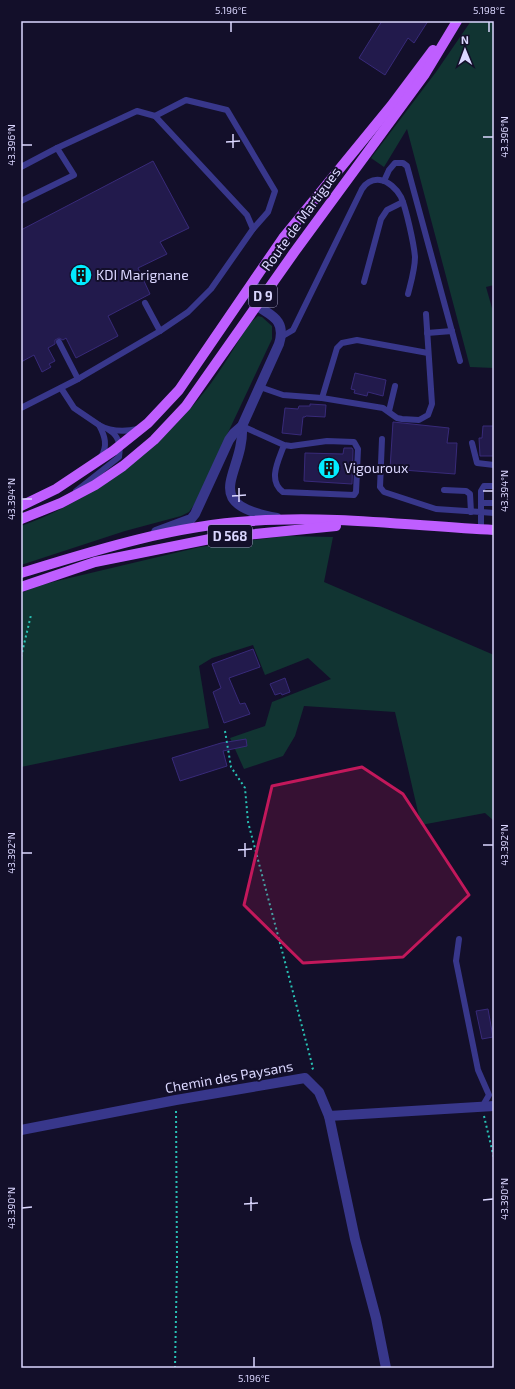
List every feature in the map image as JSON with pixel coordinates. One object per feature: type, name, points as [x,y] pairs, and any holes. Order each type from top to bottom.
[{"type":"main road","name":"Route de Martigues","points":[[21,506],[56,489],[96,464],[148,423],[179,390],[282,238],[391,106],[456,21]]},
{"type":"main road","name":"Route de Martigues","points":[[21,518],[61,503],[95,485],[123,466],[154,440],[186,406],[256,305],[425,74],[456,21]]},
{"type":"main road","name":"D 568","points":[[21,573],[137,539],[216,524],[287,519],[332,520],[494,530]]},
{"type":"main road","name":"D 568","points":[[21,587],[95,562],[215,538],[331,526],[445,528]]},
{"type":"street","points":[[137,539],[184,522],[195,514],[229,440],[242,426],[280,344],[281,337],[278,322],[270,314],[256,305],[252,298],[255,277]]},
{"type":"street","points":[[242,426],[242,444],[230,483],[233,498],[240,506],[249,511],[287,519]]},
{"type":"street","name":"Chemin des Paysans","points":[[21,1130],[176,1100],[305,1078],[319,1092],[329,1116],[355,1239],[376,1318],[386,1368]]},
{"type":"street","points":[[329,1116],[494,1106]]},
{"type":"lane","points":[[21,408],[78,379],[160,332],[188,312],[211,289],[253,229],[268,212],[275,191],[227,110],[186,100],[155,116]]},
{"type":"lane","points":[[21,167],[57,148],[137,111],[155,116],[247,215],[253,229]]},
{"type":"lane","points":[[21,201],[74,175],[57,148]]},
{"type":"lane","points":[[384,181],[389,170],[395,163],[403,162],[407,166],[460,362]]},
{"type":"lane","points":[[281,337],[290,333],[292,330],[364,185],[372,180],[384,181],[398,192],[402,202],[414,252],[414,266],[408,294]]},
{"type":"lane","points":[[364,282],[381,219],[387,210],[402,202]]},
{"type":"lane","points":[[145,303],[160,332]]},
{"type":"lane","points":[[260,387],[283,395],[322,398],[383,408],[397,418],[419,420],[428,415],[432,404],[426,314]]},
{"type":"lane","points":[[427,333],[452,331]]},
{"type":"lane","points":[[322,398],[337,348],[342,343],[357,340],[428,353]]},
{"type":"lane","points":[[59,342],[78,379]]},
{"type":"lane","points":[[389,411],[395,386]]},
{"type":"lane","points":[[61,388],[74,408],[109,430],[116,436],[120,446],[119,456],[115,461],[61,503]]},
{"type":"lane","points":[[109,430],[129,431],[148,423]]},
{"type":"lane","points":[[96,464],[105,447],[104,435],[99,425]]},
{"type":"lane","points":[[242,426],[284,445],[291,446],[327,441],[354,442],[358,449],[356,492],[354,495],[283,492],[277,488],[274,481],[275,473],[284,445]]},
{"type":"lane","points":[[382,439],[380,487],[384,492],[436,509],[494,513]]},
{"type":"lane","points":[[472,443],[476,463],[494,466]]},
{"type":"lane","points":[[481,530],[482,487],[492,487]]},
{"type":"lane","points":[[444,490],[466,491],[470,494],[471,512]]},
{"type":"lane","points":[[481,503],[492,502]]},
{"type":"lane","points":[[459,939],[456,961],[478,1070],[492,1094],[482,1107]]},
{"type":"path","points":[[21,657],[31,615]]},
{"type":"path","points":[[225,731],[231,767],[245,788],[248,822],[313,1068],[305,1078]]},
{"type":"path","points":[[175,1368],[177,1263],[176,1100]]},
{"type":"path","points":[[482,1107],[494,1158]]},
{"type":"highlighted area","points":[[362,767],[403,794],[469,895],[403,957],[303,963],[244,905],[272,786]]},
{"type":"green space","points":[[471,21],[494,21],[494,285],[486,287],[494,315],[494,368],[470,367],[407,129],[384,167],[371,158],[436,72]]},
{"type":"green space","points":[[258,316],[262,317],[272,326],[272,339],[194,505],[189,512],[181,516],[125,531],[21,565],[21,526],[48,515],[98,488],[145,453],[166,434],[205,391],[223,366],[250,323]]},
{"type":"green space","points":[[286,536],[333,537],[324,582],[494,655],[494,821],[485,813],[421,825],[395,712],[304,706],[295,736],[283,756],[244,769],[230,738],[265,726],[272,702],[331,679],[308,658],[265,675],[253,645],[212,658],[199,666],[209,728],[21,767],[21,593],[40,585],[200,547]]},
{"type":"building","points":[[382,21],[428,21],[414,43],[408,38],[385,75],[359,58]]},
{"type":"building","name":"KDI Marignane","points":[[153,161],[189,228],[160,242],[167,254],[138,268],[150,294],[108,316],[118,336],[76,358],[66,338],[63,340],[59,338],[55,340],[55,344],[48,348],[55,361],[49,364],[51,367],[42,372],[34,355],[21,362],[21,230]]},
{"type":"building","points":[[355,373],[386,380],[383,396],[368,392],[367,396],[354,393],[355,390],[351,389]]},
{"type":"building","points":[[310,404],[326,405],[325,417],[303,417],[301,435],[282,433],[285,408],[298,409],[299,406],[310,406]]},
{"type":"building","points":[[393,422],[449,428],[447,443],[457,443],[455,474],[390,469]]},
{"type":"building","points":[[483,426],[494,426],[494,456],[480,456],[479,438],[482,438]]},
{"type":"building","name":"Vigouroux","points":[[344,448],[352,448],[353,450],[352,484],[304,481],[305,453],[343,454]]},
{"type":"building","points":[[253,649],[260,667],[229,678],[240,704],[245,703],[250,714],[224,723],[213,692],[221,688],[212,664]]},
{"type":"building","points":[[285,678],[290,692],[282,695],[281,693],[275,695],[270,684]]},
{"type":"building","points":[[246,739],[247,746],[223,751],[227,766],[180,781],[172,758],[221,743]]},
{"type":"building","points":[[488,1009],[493,1037],[482,1039],[476,1011]]},
{"type":"place","name":"KDI Marignane","points":[[81,275]]},
{"type":"place","name":"Vigouroux","points":[[329,468]]}]
